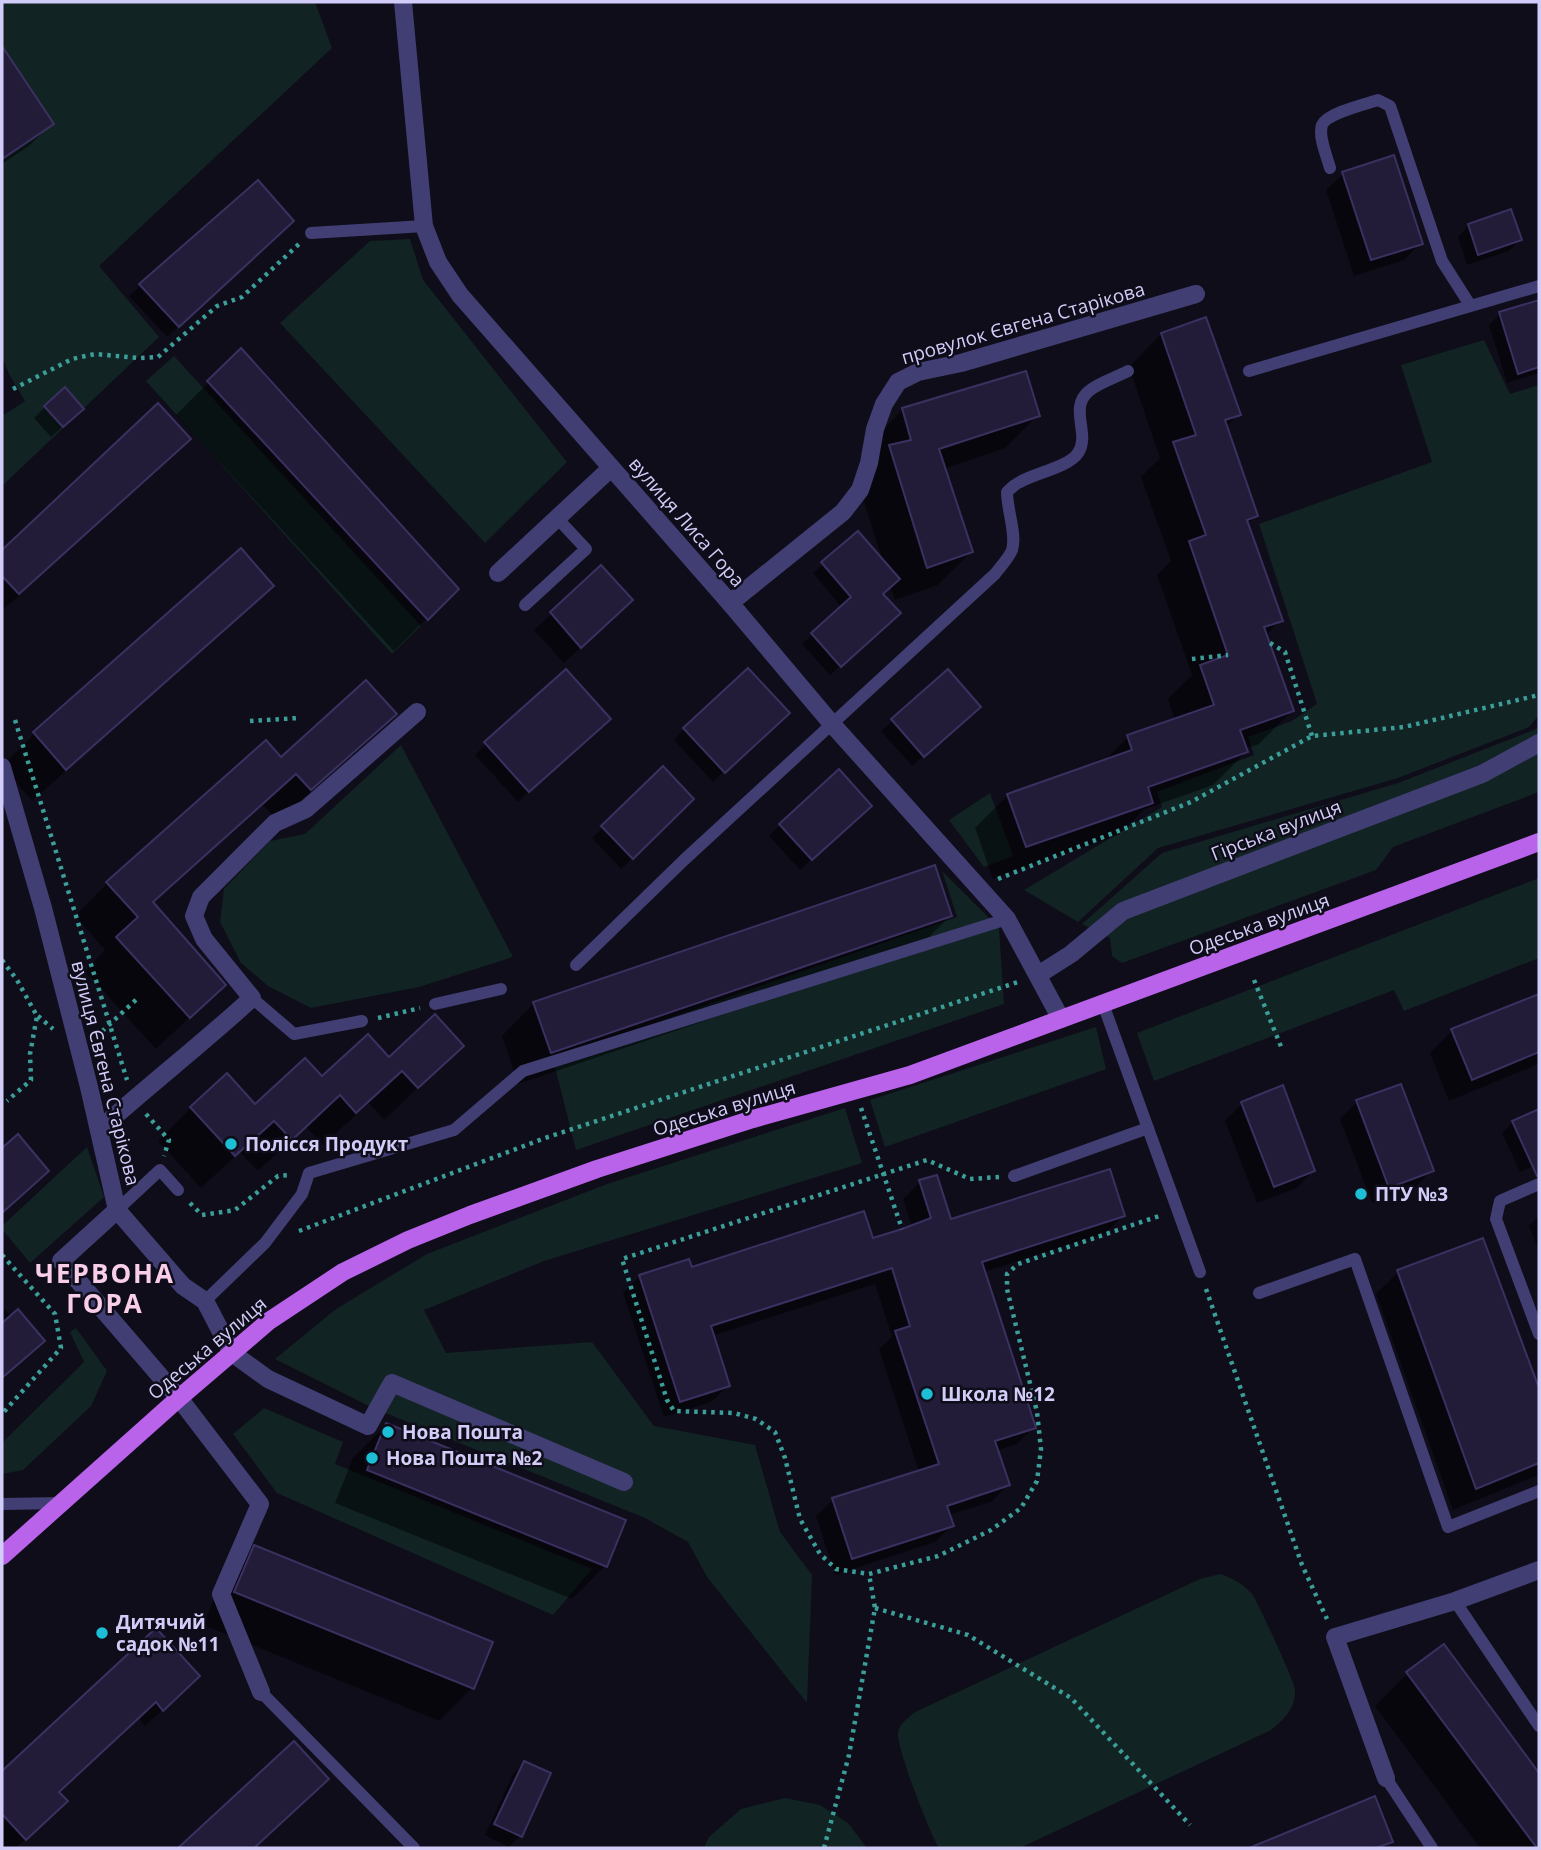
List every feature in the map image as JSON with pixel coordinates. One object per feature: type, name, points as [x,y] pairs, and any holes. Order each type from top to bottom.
[{"type":"main road","name":"Одеська вулиця","points":[[2,1556],[269,1321],[333,1278],[408,1240],[571,1178],[753,1119],[910,1075],[1539,842]]},
{"type":"street","name":"вулиця Лиса Гора","points":[[403,2],[424,226],[438,262],[460,295],[730,603],[832,724],[1007,919],[1062,1019]]},
{"type":"street","name":"провулок Євгена Старікова","points":[[730,603],[843,512],[860,490],[869,463],[875,429],[884,404],[898,382],[918,372],[961,363],[1196,294]]},
{"type":"street","points":[[498,573],[611,468]]},
{"type":"street","points":[[99,1130],[197,1048],[251,998],[204,939],[194,916],[201,897],[275,823],[306,809],[416,712]]},
{"type":"street","name":"Гірська вулиця","points":[[1038,975],[1071,954],[1124,911],[1482,774],[1539,743]]},
{"type":"street","name":"вулиця Євгена Старікова","points":[[2,767],[43,908],[117,1210],[183,1286],[205,1301],[232,1353]]},
{"type":"street","points":[[117,1210],[61,1261],[179,1398],[260,1504],[221,1594],[261,1692]]},
{"type":"street","points":[[232,1353],[268,1379],[368,1426],[392,1383],[624,1482]]},
{"type":"street","points":[[1386,1778],[1335,1637],[1455,1601],[1539,1570]]},
{"type":"lane","points":[[1330,168],[1322,137],[1322,124],[1329,117],[1377,100],[1390,106],[1442,261],[1470,305]]},
{"type":"lane","points":[[311,233],[424,226]]},
{"type":"lane","points":[[1249,371],[1539,286]]},
{"type":"lane","points":[[576,965],[684,860],[995,574],[1012,552],[1014,537],[1007,506],[1007,492],[1017,483],[1072,459],[1080,451],[1082,441],[1078,411],[1082,400],[1089,391],[1128,371]]},
{"type":"lane","points":[[526,605],[586,549],[557,518]]},
{"type":"lane","points":[[205,1301],[265,1243],[302,1194],[309,1173],[454,1130],[523,1071],[1007,919]]},
{"type":"lane","points":[[435,1004],[501,989]]},
{"type":"lane","points":[[251,998],[294,1034],[362,1021]]},
{"type":"lane","points":[[1103,1003],[1200,1272]]},
{"type":"lane","points":[[1014,1176],[1148,1128]]},
{"type":"lane","points":[[117,1210],[160,1170],[178,1189]]},
{"type":"lane","points":[[1539,1184],[1500,1201],[1496,1219],[1539,1334]]},
{"type":"lane","points":[[1259,1293],[1356,1259],[1448,1527],[1539,1491]]},
{"type":"lane","points":[[2,1504],[62,1503]]},
{"type":"lane","points":[[1455,1601],[1539,1726]]},
{"type":"lane","points":[[261,1692],[414,1848]]},
{"type":"lane","points":[[1386,1778],[1432,1848]]},
{"type":"path","points":[[13,389],[72,359],[95,354],[158,357],[217,306],[242,297],[311,233]]},
{"type":"path","points":[[1270,643],[1285,652],[1312,736]]},
{"type":"path","points":[[1192,659],[1228,655]]},
{"type":"path","points":[[978,887],[1191,802],[1312,736],[1404,727],[1539,695]]},
{"type":"path","points":[[250,721],[298,718]]},
{"type":"path","points":[[15,720],[134,1100],[169,1140],[160,1170]]},
{"type":"path","points":[[2,960],[17,980],[37,1016],[30,1054],[31,1080],[7,1101]]},
{"type":"path","points":[[265,1243],[545,1139],[1038,975]]},
{"type":"path","points":[[1254,980],[1282,1049]]},
{"type":"path","points":[[80,1052],[139,997]]},
{"type":"path","points":[[362,1021],[435,1004]]},
{"type":"path","points":[[855,1091],[902,1229]]},
{"type":"path","points":[[1014,1176],[970,1179],[927,1160],[622,1259],[667,1400],[674,1411],[734,1413],[756,1419],[775,1432],[785,1458],[800,1519],[820,1555],[836,1569],[869,1574],[938,1556],[991,1530],[1021,1508],[1037,1481],[1041,1449],[1037,1412],[1007,1289],[1007,1274],[1018,1264],[1177,1210]]},
{"type":"path","points":[[178,1189],[202,1215],[235,1210],[278,1176],[309,1173]]},
{"type":"path","points":[[2,1255],[55,1314],[61,1348],[2,1414]]},
{"type":"path","points":[[1200,1272],[1302,1565],[1335,1637]]},
{"type":"path","points":[[824,1848],[849,1755],[875,1608],[869,1574]]},
{"type":"path","points":[[875,1608],[968,1634],[1071,1698],[1190,1825]]},
{"type":"shaded area","points":[[2,2],[315,2],[332,48],[99,266],[159,337],[2,486],[2,416],[25,401],[2,356]]},
{"type":"shaded area","points":[[410,239],[423,280],[567,462],[485,543],[280,323],[370,241]]},
{"type":"shaded area","points":[[1484,340],[1510,394],[1539,385],[1539,715],[1529,727],[1398,778],[1158,848],[1078,922],[1024,890],[1162,807],[1157,792],[1254,755],[1248,737],[1292,721],[1317,704],[1259,524],[1432,462],[1401,365]]},
{"type":"shaded area","points":[[174,356],[421,626],[392,654],[146,381]]},
{"type":"shaded area","points":[[1539,725],[1539,792],[1393,847],[1376,870],[1122,963],[1112,956],[1110,938],[1082,924],[1162,853],[1398,783],[1536,729]]},
{"type":"shaded area","points":[[401,745],[513,957],[419,987],[311,1008],[268,986],[241,963],[220,922],[224,889],[270,841],[305,834]]},
{"type":"shaded area","points":[[990,793],[1013,856],[984,867],[949,820]]},
{"type":"shaded area","points":[[942,871],[999,928],[1004,1004],[576,1150],[553,1059],[957,917]]},
{"type":"shaded area","points":[[1539,878],[1539,958],[1404,1011],[1394,990],[1154,1081],[1137,1033]]},
{"type":"shaded area","points":[[1096,1027],[1106,1069],[885,1147],[870,1100]]},
{"type":"shaded area","points":[[845,1108],[862,1163],[544,1261],[424,1310],[446,1353],[592,1342],[654,1426],[755,1445],[780,1532],[812,1575],[807,1703],[707,1577],[688,1542],[645,1518],[373,1408],[275,1359],[336,1309],[427,1254],[607,1184]]},
{"type":"shaded area","points":[[87,1147],[104,1197],[30,1263],[2,1226]]},
{"type":"shaded area","points":[[76,1328],[107,1371],[91,1406],[23,1470],[2,1474],[2,1443],[84,1362],[70,1332]]},
{"type":"shaded area","points":[[264,1408],[343,1442],[335,1464],[592,1569],[553,1615],[277,1493],[233,1434]]},
{"type":"shaded area","points":[[1220,1574],[1237,1581],[1252,1594],[1289,1672],[1295,1696],[1292,1707],[1281,1722],[1271,1730],[1020,1848],[939,1848],[902,1755],[898,1733],[905,1721],[915,1712],[1200,1579]]},
{"type":"shaded area","points":[[785,1798],[820,1805],[848,1823],[867,1848],[704,1848],[709,1837],[741,1809]]},
{"type":"building","points":[[2,46],[54,124],[2,159]]},
{"type":"building","points":[[1394,155],[1423,244],[1371,260],[1342,172]]},
{"type":"building","points":[[258,180],[294,221],[179,327],[139,284]]},
{"type":"building","points":[[1511,209],[1522,240],[1478,255],[1468,224]]},
{"type":"building","points":[[1539,300],[1539,367],[1518,374],[1499,312]]},
{"type":"building","points":[[1206,317],[1241,415],[1225,420],[1258,516],[1247,520],[1283,621],[1264,627],[1294,711],[1240,730],[1248,752],[1148,787],[1153,803],[1026,847],[1007,794],[1132,750],[1127,735],[1214,705],[1200,665],[1228,655],[1189,541],[1206,535],[1173,442],[1196,435],[1161,333]]},
{"type":"building","points":[[241,348],[459,589],[428,620],[207,381]]},
{"type":"building","points":[[1026,371],[1040,416],[939,449],[973,552],[927,568],[889,445],[911,440],[902,408]]},
{"type":"building","points":[[65,387],[84,409],[63,427],[44,406]]},
{"type":"building","points":[[158,403],[191,439],[19,594],[2,576],[2,550]]},
{"type":"building","points":[[858,531],[900,579],[883,594],[901,613],[841,667],[811,633],[851,597],[821,562]]},
{"type":"building","points":[[241,548],[274,586],[66,770],[33,732]]},
{"type":"building","points":[[601,565],[633,600],[581,648],[550,612]]},
{"type":"building","points":[[748,668],[790,713],[725,773],[683,728]]},
{"type":"building","points":[[566,669],[611,719],[529,792],[484,742]]},
{"type":"building","points":[[948,669],[981,707],[924,757],[891,719]]},
{"type":"building","points":[[366,680],[397,714],[311,790],[296,774],[153,902],[226,985],[190,1018],[116,937],[138,917],[106,882],[266,740],[281,757]]},
{"type":"building","points":[[663,766],[694,799],[633,859],[601,826]]},
{"type":"building","points":[[839,769],[872,806],[812,860],[779,824]]},
{"type":"building","points":[[935,865],[952,916],[551,1053],[533,1002]]},
{"type":"building","points":[[1539,994],[1539,1052],[1472,1080],[1451,1029]]},
{"type":"building","points":[[435,1014],[464,1046],[418,1088],[402,1071],[356,1113],[340,1095],[292,1140],[274,1121],[235,1156],[190,1107],[227,1073],[255,1104],[305,1058],[322,1076],[368,1034],[389,1057]]},
{"type":"building","points":[[1401,1084],[1434,1171],[1389,1188],[1356,1100]]},
{"type":"building","points":[[1283,1085],[1315,1171],[1274,1187],[1241,1102]]},
{"type":"building","points":[[1539,1109],[1539,1175],[1537,1176],[1512,1121]]},
{"type":"building","points":[[18,1134],[49,1171],[2,1213],[2,1148]]},
{"type":"building","points":[[1110,1169],[1125,1216],[982,1262],[1036,1428],[995,1441],[1010,1485],[947,1506],[954,1526],[852,1559],[832,1498],[939,1464],[895,1331],[910,1326],[892,1268],[711,1326],[730,1386],[680,1402],[639,1275],[689,1259],[692,1267],[864,1211],[873,1238],[902,1229],[931,1218],[919,1180],[937,1175],[951,1219]]},
{"type":"building","points":[[1483,1238],[1539,1388],[1539,1463],[1476,1489],[1397,1270]]},
{"type":"building","points":[[18,1309],[45,1341],[2,1378],[2,1323]]},
{"type":"building","points":[[386,1423],[626,1520],[607,1567],[367,1470]]},
{"type":"building","points":[[254,1545],[493,1642],[474,1689],[234,1592]]},
{"type":"building","points":[[156,1628],[200,1676],[163,1711],[156,1702],[59,1792],[68,1801],[26,1840],[2,1814],[2,1771]]},
{"type":"building","points":[[1444,1644],[1539,1773],[1539,1848],[1406,1672]]},
{"type":"building","points":[[294,1741],[329,1779],[254,1848],[178,1848]]},
{"type":"building","points":[[524,1761],[551,1773],[522,1837],[494,1824]]},
{"type":"building","points":[[1375,1796],[1393,1842],[1376,1848],[1249,1848]]},
{"type":"place","name":"Полісся Продукт","points":[[231,1144]]},
{"type":"place","name":"ПТУ №3","points":[[1361,1194]]},
{"type":"place","name":"Школа №12","points":[[927,1394]]},
{"type":"place","name":"Нова Пошта","points":[[388,1432]]},
{"type":"place","name":"Нова Пошта №2","points":[[372,1458]]},
{"type":"place","name":"Дитячий садок №11","points":[[102,1633]]},
{"type":"district","name":"ЧЕРВОНА ГОРА","points":[[105,1288]]}]
